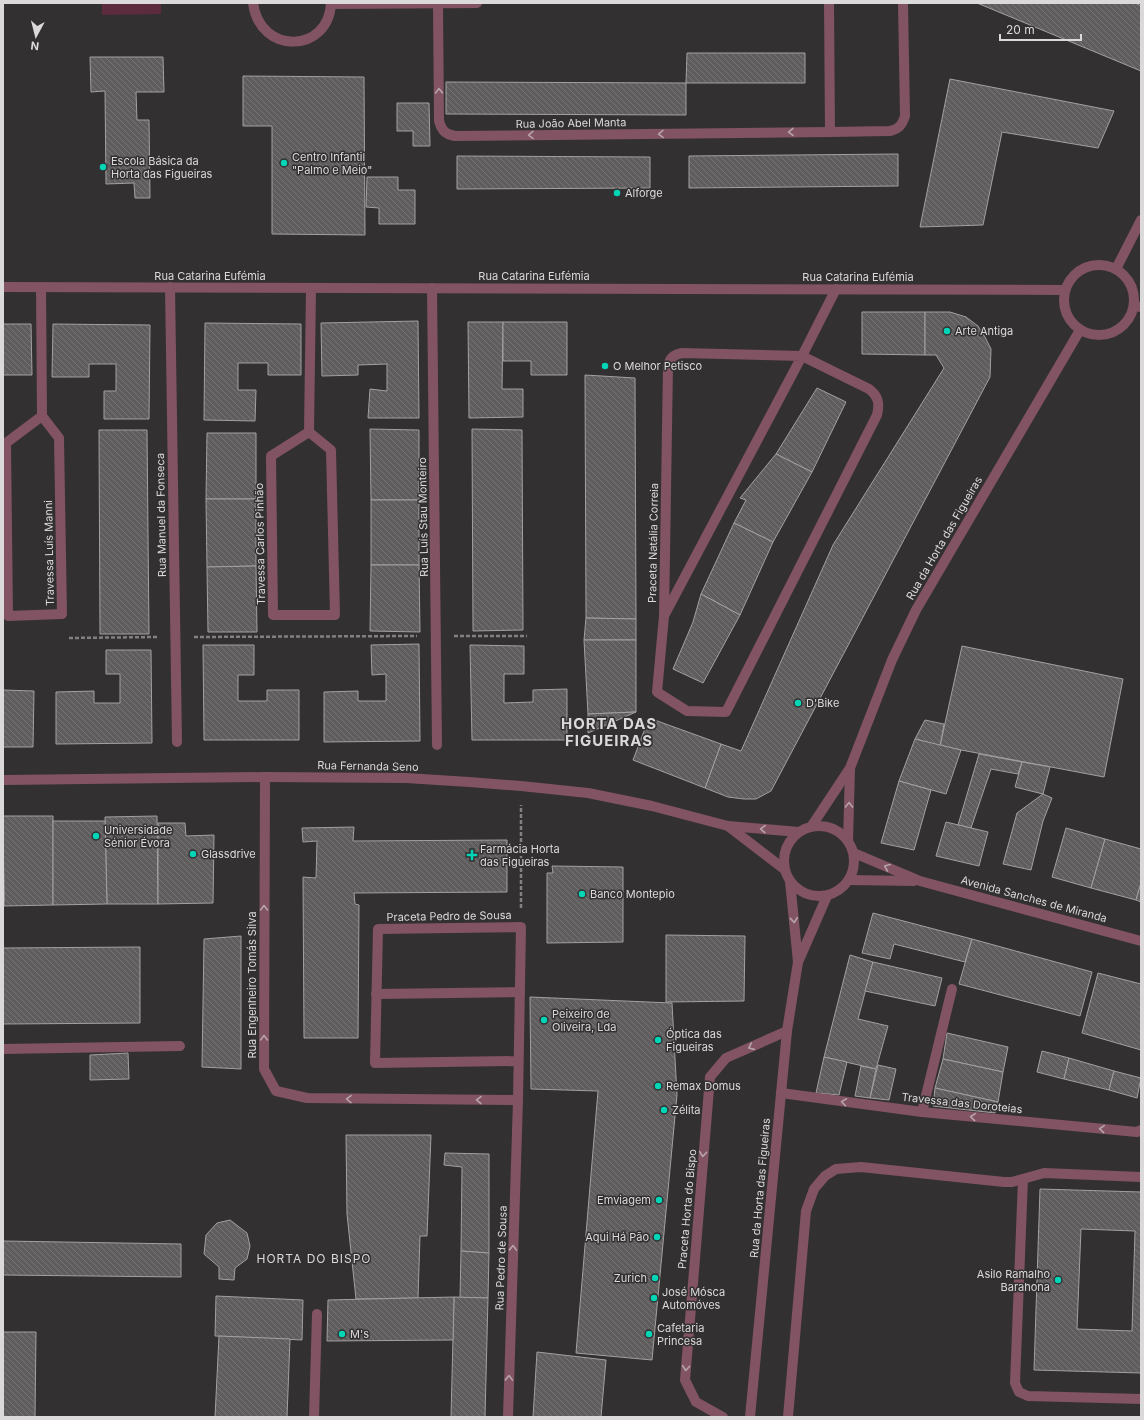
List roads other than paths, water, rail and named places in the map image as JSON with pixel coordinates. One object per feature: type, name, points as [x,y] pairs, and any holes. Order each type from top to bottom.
[{"type":"street","points":[[253,3],[254,14],[260,25],[268,34],[279,40],[291,42],[304,40],[315,35],[324,26],[330,15],[331,4],[477,3]]},
{"type":"street","points":[[829,3],[830,132]]},
{"type":"street","name":"Rua João Abel Manta","points":[[438,4],[439,121],[441,129],[447,134],[455,136],[830,132],[890,131],[898,129],[903,124],[905,116],[904,3]]},
{"type":"street","points":[[1116,269],[1141,220]]},
{"type":"street","points":[[1091,265],[1105,265],[1116,269],[1128,280],[1134,292],[1138,307],[1120,329],[1107,334],[1093,335],[1080,330],[1070,320],[1064,308],[1065,290],[1069,281],[1079,271],[1091,265]]},
{"type":"street","name":"Rua Catarina Eufémia","points":[[3,287],[1065,290]]},
{"type":"street","points":[[41,287],[42,416]]},
{"type":"street","name":"Rua Manuel da Fonseca","points":[[170,287],[177,742]]},
{"type":"street","points":[[310,288],[310,432]]},
{"type":"street","name":"Rua Luís Stau Monteiro","points":[[432,288],[437,745]]},
{"type":"street","name":"Praceta Natália Correia","points":[[664,616],[836,289]]},
{"type":"street","name":"Rua da Horta das Figueiras","points":[[811,827],[850,768],[892,660],[916,610],[1080,330]]},
{"type":"street","name":"Praceta Natália Correia","points":[[664,616],[668,366],[670,360],[675,355],[682,353],[802,356]]},
{"type":"street","points":[[664,616],[657,692],[688,711],[726,712],[877,415],[879,407],[878,400],[869,388],[802,356]]},
{"type":"street","name":"Travessa Luís Manni","points":[[42,416],[59,438],[62,614],[8,616],[6,443],[42,416]]},
{"type":"street","name":"Travessa Carlos Pinhão","points":[[310,432],[331,450],[335,615],[273,615],[271,456],[310,432]]},
{"type":"street","name":"Rua da Horta das Figueiras","points":[[848,841],[850,768]]},
{"type":"street","name":"Rua Fernanda Seno","points":[[3,780],[265,777],[406,778],[521,786],[588,793],[652,806],[728,826],[799,832]]},
{"type":"street","name":"Rua Engenheiro Tomás Silva","points":[[265,777],[264,1069],[276,1091],[307,1098],[518,1100]]},
{"type":"street","name":"Rua Fernanda Seno","points":[[728,826],[784,869]]},
{"type":"street","points":[[825,826],[838,831],[848,841],[854,853],[854,867],[849,880],[840,890],[827,896],[813,896],[800,891],[790,881],[784,869],[784,855],[789,842],[799,832],[811,827],[825,826]]},
{"type":"street","name":"Avenida Sanches de Miranda","points":[[854,853],[920,881],[1141,941]]},
{"type":"street","name":"Avenida Sanches de Miranda","points":[[849,880],[920,881]]},
{"type":"street","name":"Rua da Horta das Figueiras","points":[[790,881],[798,962]]},
{"type":"street","name":"Rua da Horta das Figueiras","points":[[750,1417],[787,1031],[798,962],[827,896]]},
{"type":"street","name":"Praceta Pedro de Sousa","points":[[518,1061],[375,1063],[378,929],[521,927],[518,1100]]},
{"type":"street","points":[[922,1112],[952,989]]},
{"type":"street","points":[[376,994],[520,992]]},
{"type":"street","name":"Praceta Horta do Bispo","points":[[723,1417],[696,1402],[685,1380],[710,1076],[726,1058],[787,1031]]},
{"type":"street","points":[[3,1049],[180,1046]]},
{"type":"street","name":"Travessa das Doroteias","points":[[781,1093],[922,1112],[1137,1132],[1141,1130]]},
{"type":"street","name":"Rua Pedro de Sousa","points":[[508,1417],[518,1100]]},
{"type":"street","points":[[788,1417],[806,1211],[814,1189],[825,1176],[836,1169],[861,1167],[1004,1182],[1044,1174],[1141,1177]]},
{"type":"street","points":[[1023,1179],[1015,1383],[1019,1392],[1028,1396],[1141,1399]]},
{"type":"street","points":[[314,1417],[317,1314]]},
{"type":"place","name":"Centro Infantil \"Palmo e Meio\"","points":[[284,163]]},
{"type":"place","name":"Escola Básica da Horta das Figueiras","points":[[103,167]]},
{"type":"place","name":"Alforge","points":[[617,193]]},
{"type":"place","name":"Arte Antiga","points":[[947,331]]},
{"type":"place","name":"O Melhor Petisco","points":[[605,366]]},
{"type":"place","name":"D'Bike","points":[[798,703]]},
{"type":"place","name":"Universidade Sénior Évora","points":[[96,836]]},
{"type":"place","name":"Glassdrive","points":[[193,854]]},
{"type":"place","name":"Farmácia Horta das Figueiras","points":[[472,855]]},
{"type":"place","name":"Banco Montepio","points":[[582,894]]},
{"type":"place","name":"Peixeiro de Oliveira, Lda","points":[[544,1020]]},
{"type":"place","name":"Óptica das Figueiras","points":[[658,1040]]},
{"type":"place","name":"Remax Domus","points":[[658,1086]]},
{"type":"place","name":"Zélita","points":[[664,1110]]},
{"type":"place","name":"Emviagem","points":[[659,1200]]},
{"type":"place","name":"Aqui Há Pão","points":[[657,1237]]},
{"type":"place","name":"Zurich","points":[[655,1278]]},
{"type":"place","name":"Asilo Ramalho Barahona","points":[[1058,1280]]},
{"type":"place","name":"José Mósca Automóves","points":[[654,1298]]},
{"type":"place","name":"M's","points":[[342,1334]]},
{"type":"place","name":"Cafetaria Princesa","points":[[649,1334]]},
{"type":"district","name":"HORTA DAS FIGUEIRAS","points":[[609,732]]},
{"type":"district","name":"HORTA DO BISPO","points":[[314,1259]]}]
